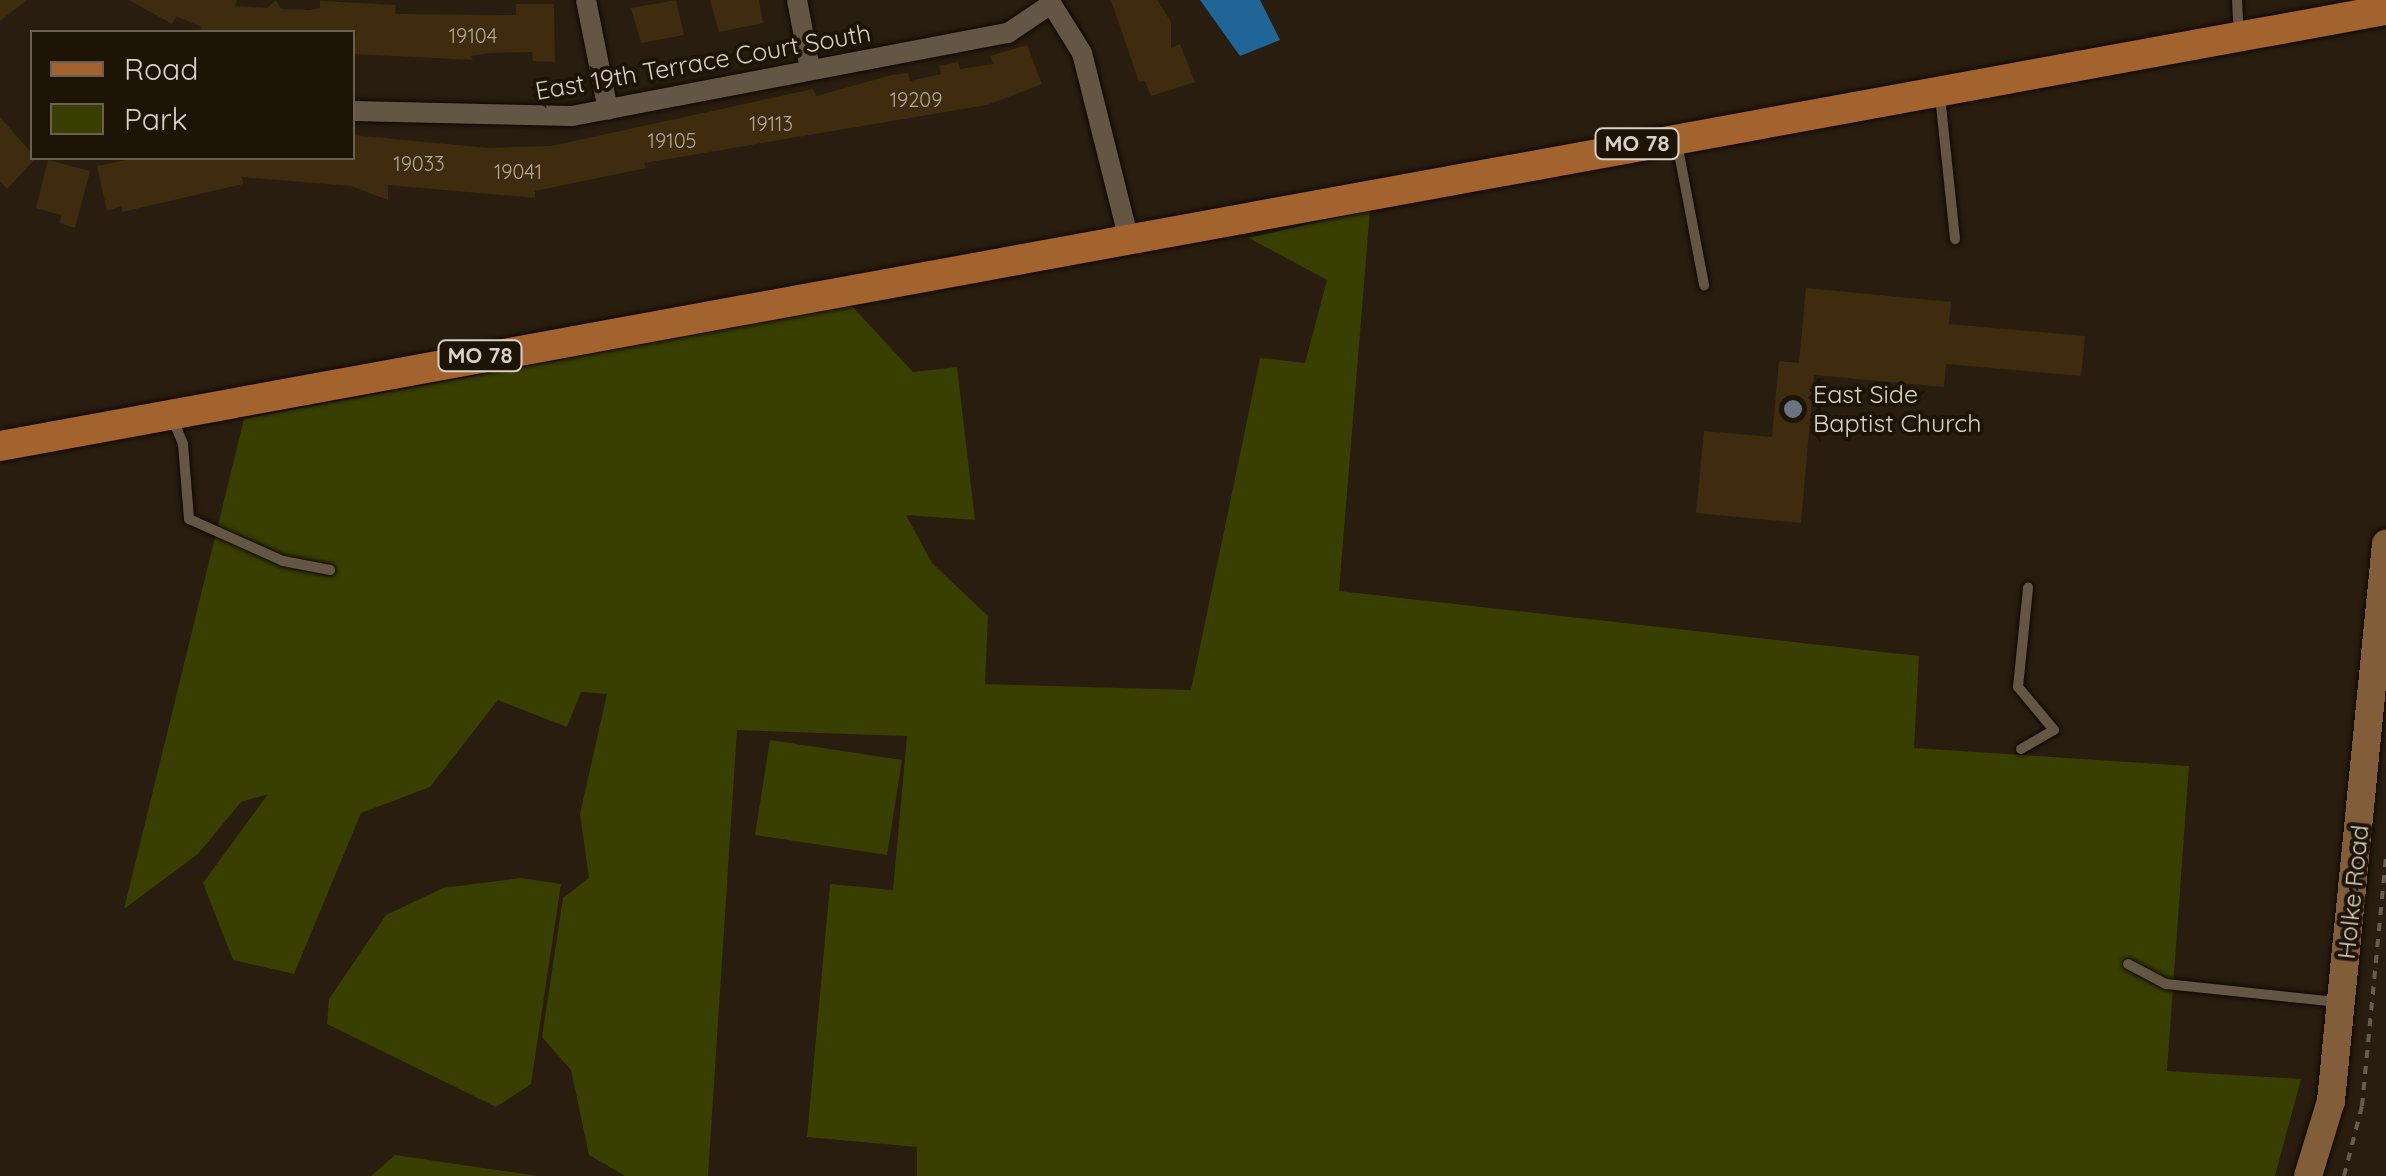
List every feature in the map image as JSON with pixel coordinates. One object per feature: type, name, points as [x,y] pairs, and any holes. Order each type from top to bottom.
[{"type":"main road","name":"MO 78","points":[[0,446],[1128,236],[2386,10]]},
{"type":"main road","name":"Holke Road","points":[[2308,1176],[2331,1101],[2386,544]]},
{"type":"street","points":[[586,0],[608,110]]},
{"type":"street","points":[[797,0],[810,68]]},
{"type":"street","points":[[1050,2],[1082,54],[1128,236]]},
{"type":"street","name":"East 19th Terrace Court South","points":[[355,111],[539,120],[608,110],[810,68],[1008,33],[1050,2]]},
{"type":"lane","points":[[2237,0],[2239,36]]},
{"type":"lane","points":[[1940,90],[1955,239]]},
{"type":"lane","points":[[1676,137],[1704,285]]},
{"type":"lane","points":[[171,414],[183,444],[189,519],[283,561],[330,570]]},
{"type":"lane","points":[[2020,749],[2054,730],[2018,687],[2028,588]]},
{"type":"lane","points":[[2128,964],[2166,984],[2342,1003]]},
{"type":"path","points":[[2344,1176],[2362,1106],[2386,856]]},
{"type":"green space","points":[[1370,210],[1339,591],[1919,656],[1914,748],[2189,766],[2167,1071],[2301,1079],[2275,1176],[917,1176],[917,1147],[807,1137],[830,884],[893,890],[907,736],[737,730],[708,1176],[625,1176],[589,1155],[571,1070],[542,1037],[563,898],[589,878],[580,814],[607,694],[581,692],[567,727],[498,700],[430,787],[361,813],[294,974],[233,960],[203,883],[268,794],[241,802],[198,854],[124,909],[244,419],[851,305],[913,372],[957,367],[975,520],[906,515],[932,563],[988,616],[985,684],[1191,690],[1260,358],[1305,363],[1327,280],[1249,238]]},
{"type":"green space","points":[[770,740],[902,760],[887,855],[755,835]]},
{"type":"green space","points":[[521,878],[561,884],[531,1084],[496,1107],[327,1024],[329,999],[386,915],[443,888]]},
{"type":"green space","points":[[395,1155],[538,1176],[371,1176]]},
{"type":"water","points":[[1200,0],[1260,0],[1280,40],[1240,56]]},
{"type":"building","points":[[0,0],[27,0],[0,21]]},
{"type":"building","points":[[129,0],[237,0],[235,6],[267,8],[276,0],[281,9],[309,10],[320,8],[320,1],[396,5],[395,14],[516,15],[516,4],[554,4],[555,62],[533,61],[532,52],[491,53],[471,56],[473,60],[355,54],[355,30],[200,30],[201,27],[176,16],[172,24]]},
{"type":"building","points":[[676,0],[684,35],[641,43],[631,8]]},
{"type":"building","points":[[710,0],[759,0],[763,23],[719,32]]},
{"type":"building","points":[[1111,0],[1157,0],[1171,22],[1171,48],[1180,44],[1195,82],[1151,96],[1145,81],[1139,82]]},
{"type":"building","points":[[1027,45],[1042,84],[987,105],[644,163],[646,168],[535,191],[535,198],[388,185],[388,200],[351,186],[242,177],[243,184],[122,212],[121,206],[107,211],[97,166],[126,160],[355,160],[355,135],[488,148],[551,146],[813,89],[816,96],[908,73],[910,81],[941,74],[939,66],[958,62],[960,69],[993,64],[990,56]]},
{"type":"building","points":[[0,117],[30,151],[30,160],[34,160],[7,189],[0,181]]},
{"type":"building","points":[[48,160],[90,171],[75,228],[60,223],[61,215],[36,208]]},
{"type":"building","name":"East Side Baptist Church","points":[[1806,288],[1951,302],[1949,324],[2085,336],[2081,376],[1946,364],[1944,387],[1814,375],[1801,523],[1696,513],[1704,431],[1772,437],[1779,361],[1799,363]]},
{"type":"place","name":"East Side Baptist Church","points":[[1793,409]]}]
